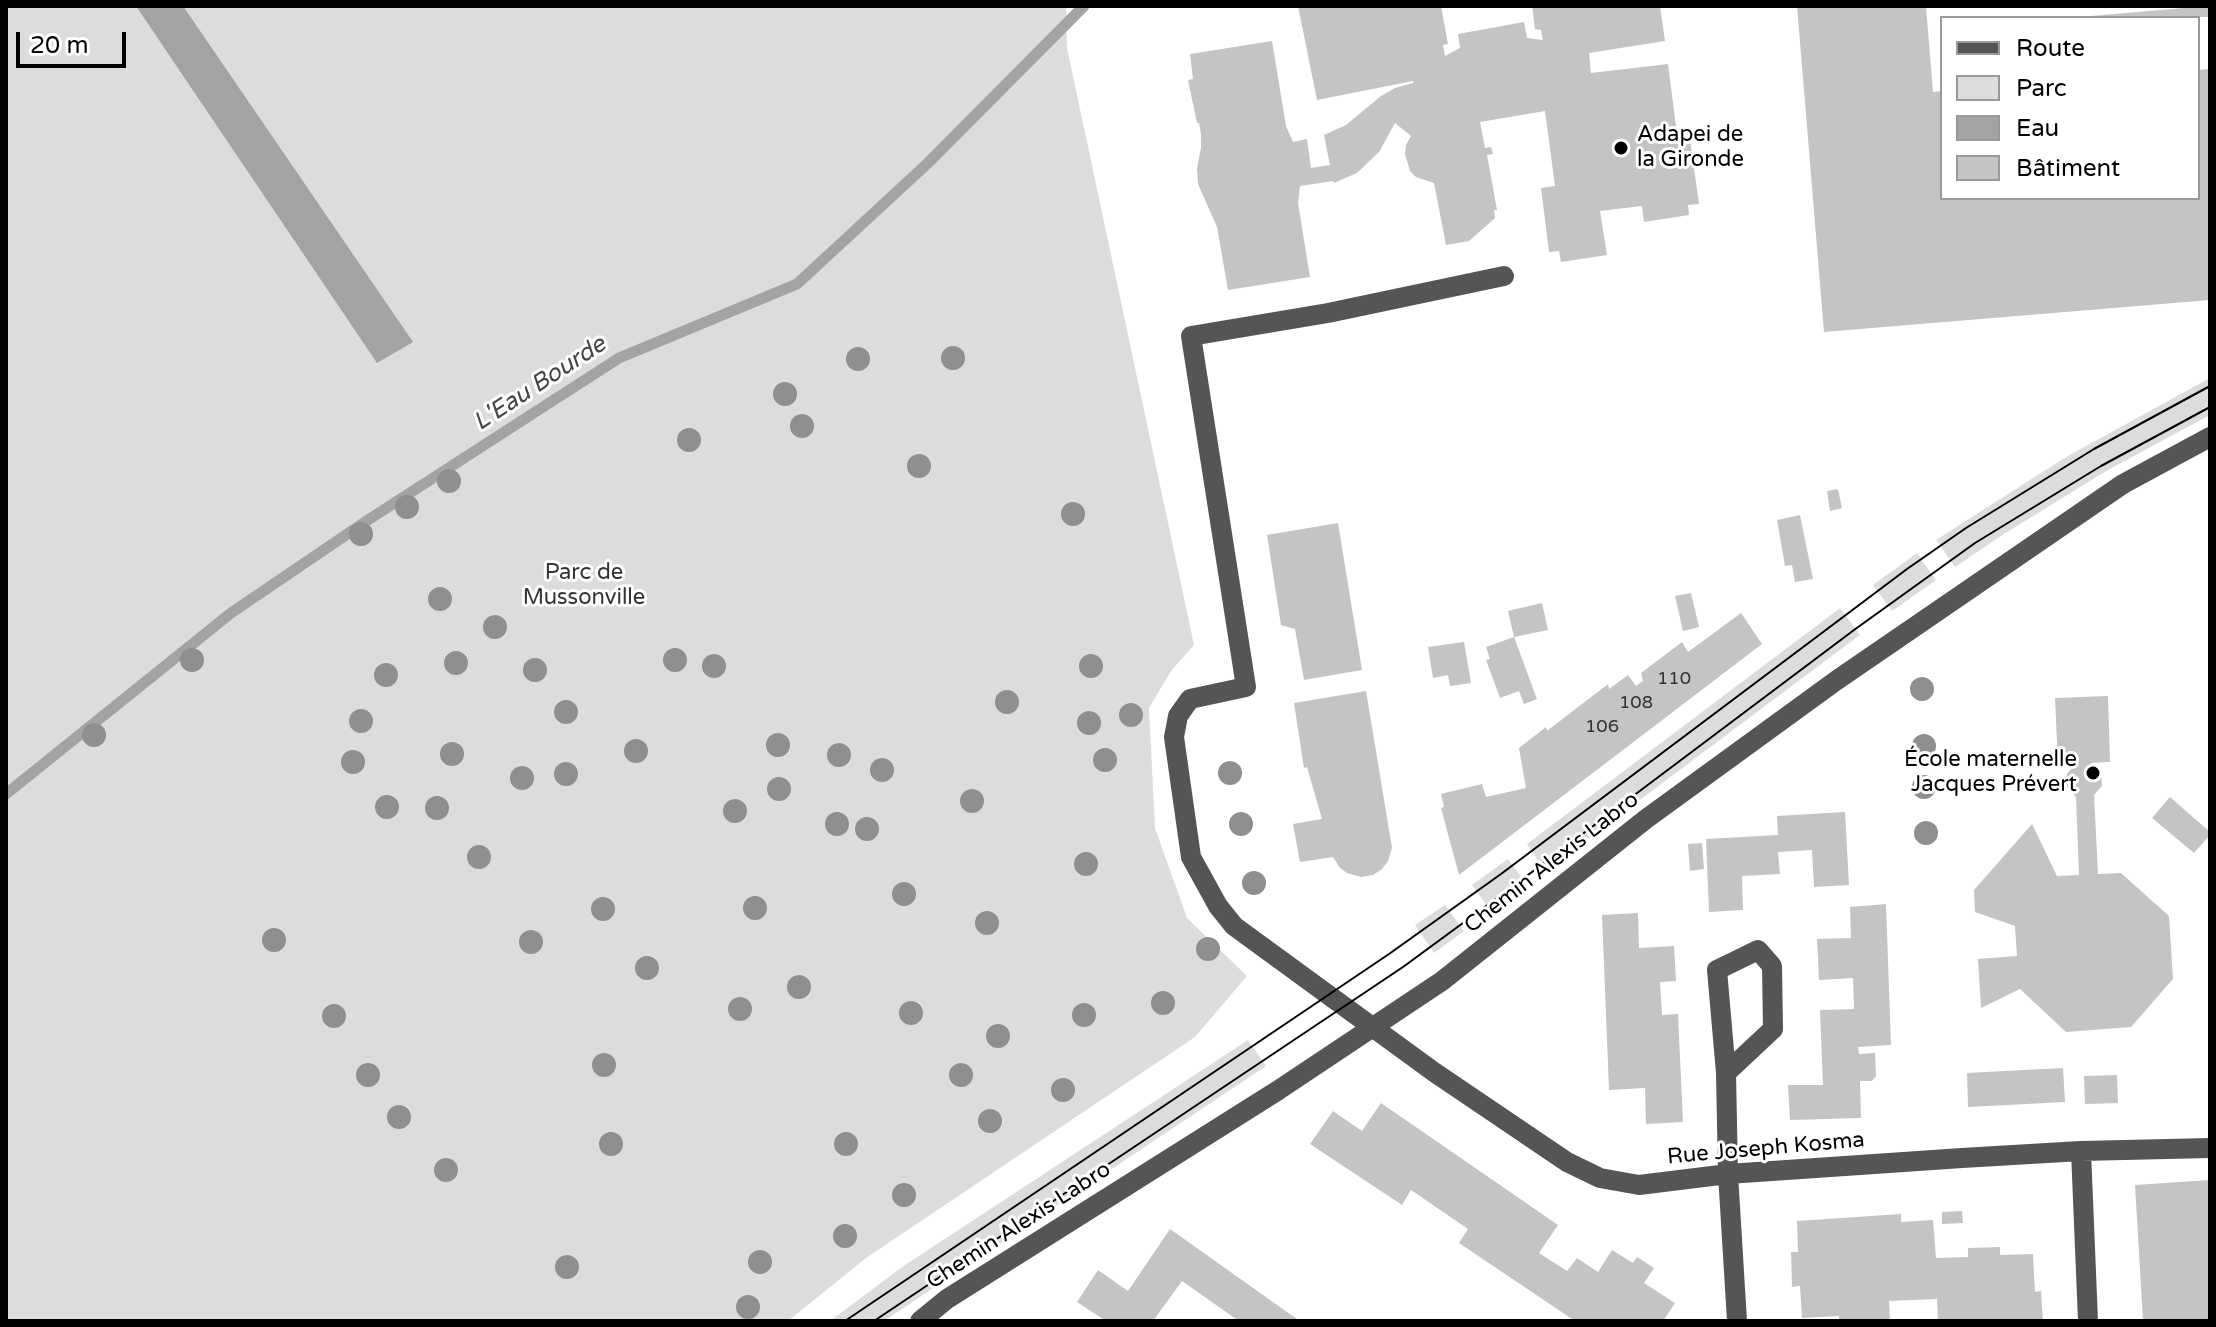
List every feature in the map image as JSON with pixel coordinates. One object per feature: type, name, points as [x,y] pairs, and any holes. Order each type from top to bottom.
[{"type":"street","name":"Rue Joseph Kosma","points":[[1504,276],[1328,313],[1191,336],[1246,687],[1190,699],[1178,716],[1174,737],[1191,857],[1218,906],[1234,926],[1434,1072],[1567,1162],[1600,1178],[1639,1185],[1728,1174],[2081,1151],[2210,1148]]},
{"type":"street","name":"Chemin Alexis Labro","points":[[920,1321],[947,1299],[1277,1091],[1442,981],[1646,819],[1837,680],[2123,484],[2210,437]]},
{"type":"street","points":[[1726,1073],[1773,1029],[1772,966],[1758,950],[1717,970],[1726,1073],[1728,1174],[1737,1321]]},
{"type":"street","points":[[2081,1151],[2088,1321]]},
{"type":"green space","name":"Parc de Mussonville","points":[[6,6],[1066,6],[1067,48],[1194,645],[1171,671],[1149,708],[1155,828],[1187,918],[1247,976],[1195,1037],[866,1258],[788,1321],[6,1321]]},
{"type":"green space","points":[[2210,378],[2210,415],[2108,470],[1955,567],[1936,540],[2066,457]]},
{"type":"green space","points":[[1917,553],[1936,580],[1892,611],[1873,585]]},
{"type":"green space","points":[[1840,608],[1860,635],[1545,871],[1527,844]]},
{"type":"green space","points":[[1508,859],[1527,885],[1491,911],[1472,885]]},
{"type":"green space","points":[[1445,905],[1464,931],[1434,953],[1415,925]]},
{"type":"green space","points":[[1248,1040],[1266,1066],[884,1321],[830,1321],[902,1267]]},
{"type":"water","points":[[136,6],[183,6],[413,342],[377,363]]},
{"type":"building","name":"Adapei de la Gironde","points":[[1298,6],[1441,6],[1448,44],[1443,45],[1445,56],[1460,48],[1458,34],[1524,22],[1527,38],[1543,40],[1541,30],[1535,29],[1532,6],[1660,6],[1665,41],[1589,53],[1591,73],[1668,64],[1678,142],[1690,140],[1699,204],[1688,205],[1689,215],[1644,222],[1642,206],[1600,211],[1607,255],[1561,262],[1559,251],[1549,252],[1541,188],[1555,186],[1545,111],[1480,122],[1485,148],[1491,147],[1493,154],[1487,155],[1497,210],[1494,210],[1495,218],[1469,241],[1446,245],[1434,183],[1416,177],[1410,171],[1405,154],[1411,136],[1395,123],[1379,152],[1357,173],[1334,183],[1300,186],[1298,203],[1310,277],[1228,290],[1217,227],[1198,184],[1201,134],[1188,80],[1193,79],[1190,54],[1272,41],[1286,126],[1293,142],[1307,139],[1311,168],[1330,165],[1324,135],[1346,125],[1381,96],[1413,83],[1317,100]]},
{"type":"building","points":[[1797,6],[1926,6],[1933,92],[1940,91],[1940,200],[2200,200],[2200,70],[2210,69],[2210,300],[1824,332]]},
{"type":"building","points":[[2210,6],[2210,17],[2091,16]]},
{"type":"building","points":[[1838,489],[1842,508],[1830,511],[1827,491]]},
{"type":"building","points":[[1800,515],[1813,579],[1795,582],[1792,565],[1785,566],[1777,520]]},
{"type":"building","points":[[1338,523],[1362,670],[1304,680],[1295,629],[1281,625],[1267,535]]},
{"type":"building","points":[[1691,593],[1699,627],[1683,631],[1675,596]]},
{"type":"building","points":[[1542,603],[1548,630],[1514,637],[1508,611]]},
{"type":"building","points":[[1741,613],[1762,644],[1459,875],[1441,808],[1444,807],[1441,794],[1482,784],[1486,797],[1526,788],[1519,748],[1546,727],[1547,731],[1608,684],[1609,689],[1628,675],[1636,686],[1643,681],[1641,673],[1682,642],[1688,652]]},
{"type":"building","points":[[1514,637],[1537,699],[1524,704],[1519,691],[1500,698],[1486,660],[1490,659],[1486,647]]},
{"type":"building","points":[[1464,642],[1471,683],[1450,686],[1448,675],[1433,678],[1428,647]]},
{"type":"building","points":[[1366,691],[1392,848],[1382,869],[1373,875],[1361,877],[1340,868],[1333,857],[1300,862],[1293,824],[1322,819],[1307,767],[1304,768],[1294,703]]},
{"type":"building","points":[[2108,696],[2110,762],[2091,763],[2101,772],[2102,786],[2094,795],[2098,874],[2121,873],[2169,916],[2173,979],[2131,1027],[2066,1032],[2020,989],[1981,1008],[1978,959],[2017,956],[2015,926],[1975,912],[1974,890],[2032,824],[2057,876],[2079,875],[2076,797],[2067,787],[2067,774],[2076,763],[2058,764],[2055,698]]},
{"type":"building","points":[[2170,797],[2210,832],[2194,853],[2152,818]]},
{"type":"building","points":[[1845,812],[1849,885],[1814,887],[1812,850],[1778,852],[1780,874],[1742,876],[1743,910],[1709,912],[1706,839],[1778,835],[1777,816]]},
{"type":"building","points":[[1702,843],[1704,869],[1690,871],[1688,844]]},
{"type":"building","points":[[1886,904],[1891,1045],[1858,1047],[1859,1054],[1875,1053],[1876,1076],[1872,1081],[1860,1081],[1861,1118],[1790,1120],[1788,1085],[1823,1085],[1820,1010],[1854,1009],[1853,978],[1819,980],[1817,939],[1851,938],[1850,907]]},
{"type":"building","points":[[1638,913],[1639,948],[1674,946],[1676,981],[1660,982],[1662,1015],[1678,1014],[1683,1122],[1646,1124],[1645,1088],[1609,1090],[1602,915]]},
{"type":"building","points":[[2063,1068],[2065,1102],[1968,1107],[1967,1073]]},
{"type":"building","points":[[2117,1075],[2118,1103],[2085,1104],[2084,1076]]},
{"type":"building","points":[[1381,1103],[1558,1225],[1539,1253],[1567,1271],[1577,1258],[1598,1272],[1612,1250],[1633,1263],[1637,1257],[1654,1268],[1644,1283],[1675,1303],[1663,1321],[1575,1321],[1459,1243],[1468,1229],[1411,1190],[1402,1205],[1310,1144],[1333,1111],[1362,1131]]},
{"type":"building","points":[[2210,1180],[2210,1321],[2143,1321],[2135,1185]]},
{"type":"building","points":[[1962,1211],[1963,1223],[1942,1224],[1942,1212]]},
{"type":"building","points":[[1901,1214],[1901,1222],[1933,1220],[1936,1258],[1968,1257],[1968,1248],[2000,1247],[2000,1255],[2033,1254],[2035,1292],[2041,1291],[2043,1321],[1938,1321],[1937,1299],[1889,1301],[1890,1320],[1839,1321],[1839,1316],[1802,1318],[1800,1286],[1792,1287],[1791,1252],[1798,1252],[1797,1221]]},
{"type":"building","points":[[1170,1229],[1300,1321],[1235,1321],[1182,1281],[1153,1321],[1106,1321],[1077,1302],[1098,1270],[1128,1291]]},
{"type":"waterway","name":"L'Eau Bourde","points":[[6,794],[231,613],[368,520],[619,358],[797,284],[928,163],[1084,6]]},
{"type":"tram line","points":[[845,1321],[1389,954],[1966,528],[2094,449],[2210,386]]},
{"type":"tram line","points":[[874,1321],[1403,967],[1975,543],[2101,466],[2210,407]]},
{"type":"place","name":"Adapei de la Gironde","points":[[1621,148]]},
{"type":"place","name":"École maternelle Jacques Prévert","points":[[2093,773]]}]
